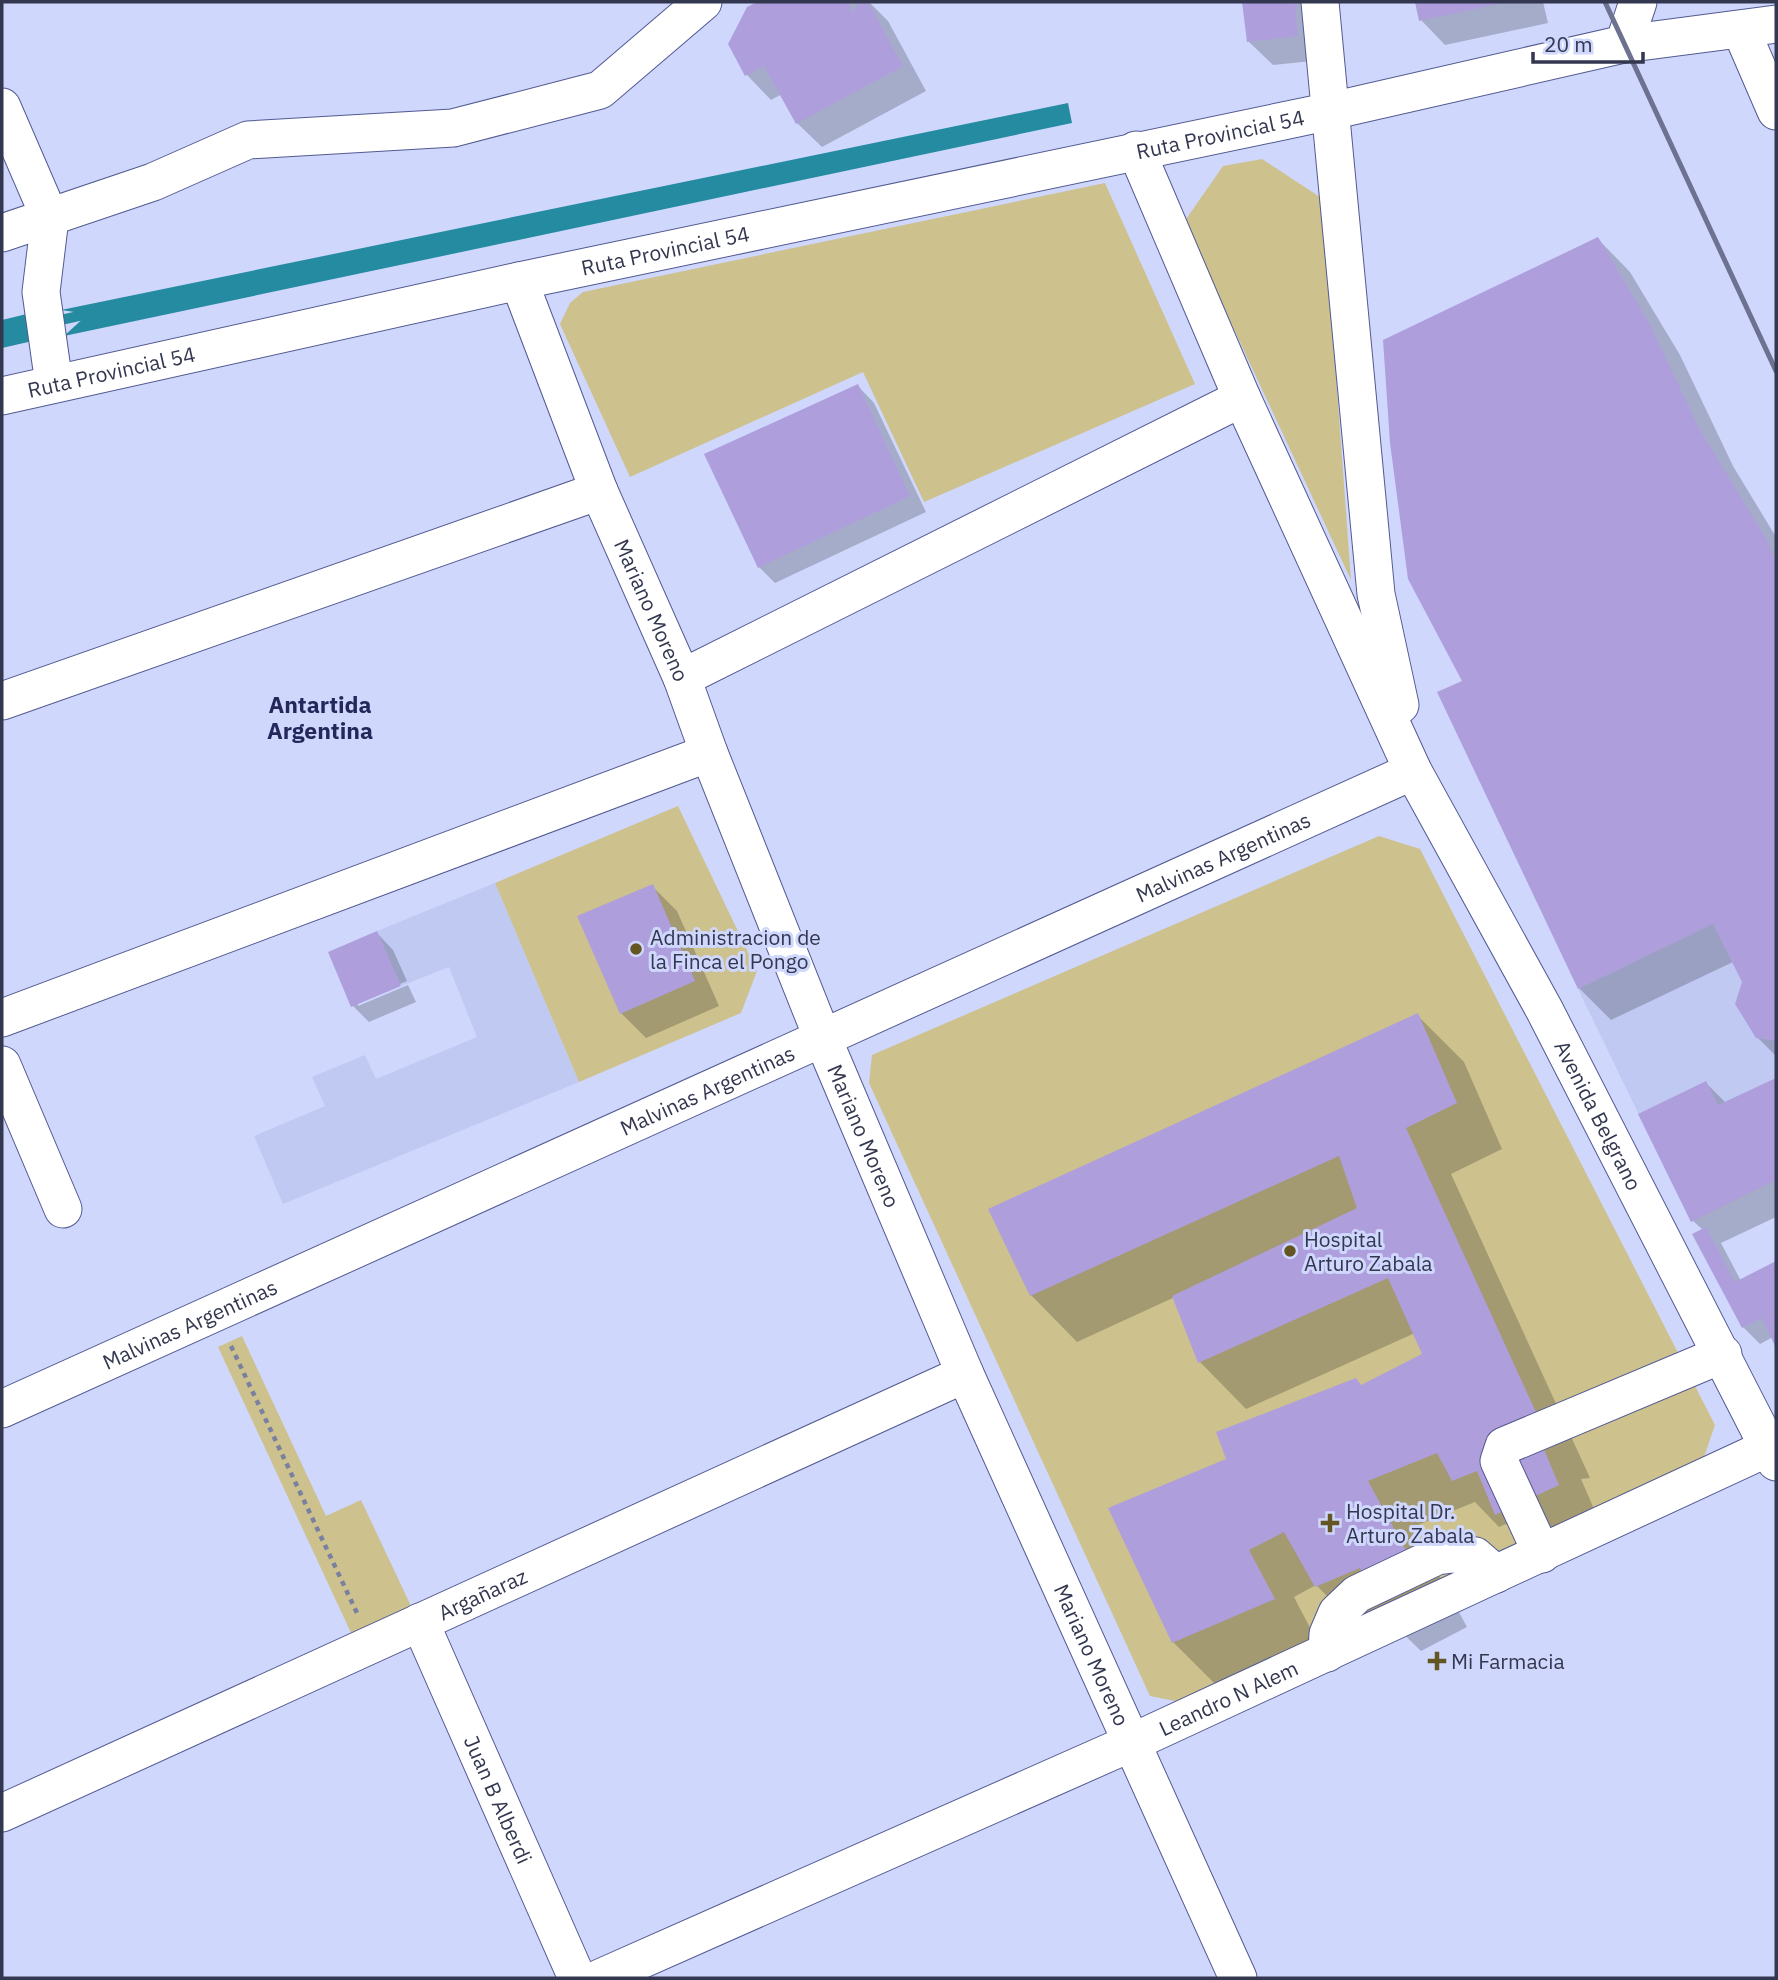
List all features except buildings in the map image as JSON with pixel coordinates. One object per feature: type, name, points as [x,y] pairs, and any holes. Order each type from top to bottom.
[{"type":"street","points":[[2,233],[153,182],[248,140],[453,128],[600,90],[703,2]]},
{"type":"street","points":[[1320,2],[1376,594],[1413,771]]},
{"type":"street","points":[[1624,44],[1638,2]]},
{"type":"street","points":[[1759,27],[1776,111]]},
{"type":"street","name":"Ruta Provincial 54","points":[[2,396],[52,367],[519,281],[1331,111],[1624,44],[1759,27]]},
{"type":"street","points":[[2,107],[50,218],[41,292],[52,367]]},
{"type":"street","points":[[1136,150],[1242,398],[1413,771]]},
{"type":"street","name":"Mariano Moreno","points":[[519,281],[599,491],[682,678],[709,753],[823,1039],[965,1374],[1238,1978]]},
{"type":"street","points":[[682,678],[1242,398]]},
{"type":"street","points":[[2,701],[599,491]]},
{"type":"street","points":[[2,1018],[709,753]]},
{"type":"street","name":"Malvinas Argentinas","points":[[2,1409],[1413,771]]},
{"type":"street","name":"Avenida Belgrano","points":[[1413,771],[1545,1011],[1774,1451]]},
{"type":"street","points":[[2,1065],[63,1209]]},
{"type":"street","points":[[1542,1554],[1499,1461],[1504,1446],[1723,1354]]},
{"type":"street","name":"Argañaraz","points":[[2,1812],[965,1374]]},
{"type":"street","name":"Leandro N Alem","points":[[600,1978],[1133,1742],[1496,1574],[1774,1451]]},
{"type":"street","name":"Juan B Alberdi","points":[[420,1622],[577,1978]]},
{"type":"path","points":[[216,1313],[359,1619]]},
{"type":"shaded area","points":[[1068,103],[1072,123],[64,336],[88,314],[61,310]]},
{"type":"shaded area","points":[[1262,159],[1323,199],[1351,580],[1184,222],[1223,166]]},
{"type":"shaded area","points":[[1105,183],[1195,384],[924,502],[863,372],[630,477],[560,324],[570,303],[583,292]]},
{"type":"shaded area","points":[[35,312],[37,340],[2,348],[2,320]]},
{"type":"shaded area","points":[[678,806],[757,971],[741,1013],[579,1082],[495,883]]},
{"type":"shaded area","points":[[1379,836],[1420,849],[1715,1425],[1703,1460],[1185,1703],[1150,1696],[869,1083],[872,1055]]},
{"type":"shaded area","points":[[495,883],[579,1082],[283,1204],[254,1136],[325,1106],[312,1077],[365,1055],[376,1079],[477,1037],[449,967],[401,986],[377,931]]},
{"type":"shaded area","points":[[1776,893],[1776,1180],[1691,1222],[1578,989]]},
{"type":"shaded area","points":[[242,1336],[326,1516],[361,1500],[419,1623],[359,1650],[218,1347]]},
{"type":"waterway","points":[[52,322],[101,311]]},
{"type":"railway","points":[[1605,2],[1776,371]]},
{"type":"place","name":"Administracion de la Finca el Pongo","points":[[636,949]]},
{"type":"place","name":"Hospital Arturo Zabala","points":[[1290,1251]]},
{"type":"place","name":"Hospital Dr. Arturo Zabala","points":[[1330,1523]]},
{"type":"place","name":"Mi Farmacia","points":[[1437,1661]]},
{"type":"district","name":"Antartida Argentina","points":[[320,717]]}]
